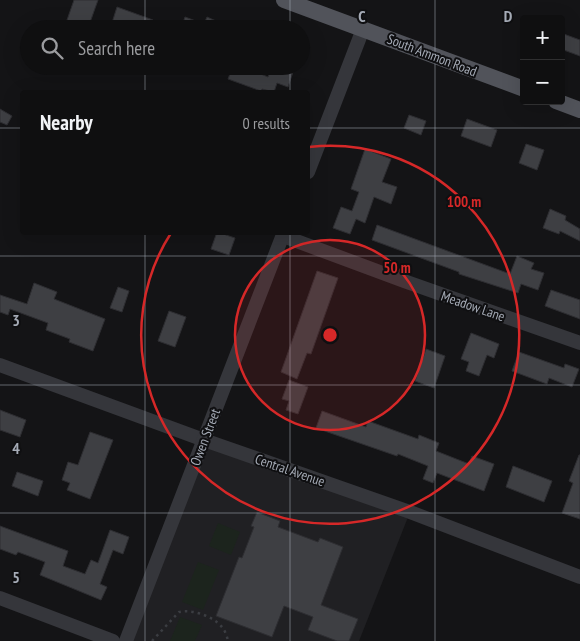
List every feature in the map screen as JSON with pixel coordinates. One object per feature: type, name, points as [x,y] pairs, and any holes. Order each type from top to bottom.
[{"type":"main road","name":"South Ammon Road","points":[[284,0],[520,88]]},
{"type":"main road","points":[[565,104],[580,110]]},
{"type":"street","points":[[310,167],[363,29]]},
{"type":"street","name":"Owen Street","points":[[126,641],[284,235]]},
{"type":"street","name":"Meadow Lane","points":[[286,235],[404,282],[580,343]]},
{"type":"street","name":"Central Avenue","points":[[0,364],[204,440],[410,512],[580,577]]},
{"type":"street","points":[[0,598],[113,641]]},
{"type":"path","points":[[152,641],[179,612],[194,611],[221,625],[228,641]]},
{"type":"shaded area","points":[[204,440],[410,512],[359,641],[126,641]]},
{"type":"shaded area","points":[[218,523],[240,532],[231,555],[209,546]]},
{"type":"shaded area","points":[[198,562],[219,570],[203,610],[182,602]]},
{"type":"shaded area","points":[[180,617],[202,625],[195,641],[170,641]]},
{"type":"building","points":[[74,0],[98,0],[91,20],[67,20]]},
{"type":"building","points":[[117,7],[153,20],[113,20]]},
{"type":"building","points":[[565,34],[580,40],[580,56],[565,50]]},
{"type":"building","points":[[230,75],[263,75],[268,77],[269,75],[292,75],[288,87],[277,83],[275,90],[258,90],[228,79]]},
{"type":"building","points":[[0,109],[12,116],[7,125],[0,122]]},
{"type":"building","points":[[409,115],[426,121],[421,135],[404,128]]},
{"type":"building","points":[[467,119],[497,130],[491,147],[461,136]]},
{"type":"building","points":[[526,144],[544,150],[537,170],[519,163]]},
{"type":"building","points":[[365,149],[391,159],[382,182],[397,187],[391,204],[374,197],[365,223],[356,219],[350,234],[333,228],[341,207],[352,211],[359,192],[351,189]]},
{"type":"building","points":[[550,209],[566,216],[565,220],[580,229],[580,241],[560,231],[559,234],[543,228]]},
{"type":"building","points":[[377,225],[510,274],[517,256],[534,263],[531,269],[544,273],[538,290],[521,284],[518,293],[459,274],[459,272],[372,240]]},
{"type":"building","points":[[216,235],[226,235],[235,238],[229,255],[211,249]]},
{"type":"building","points":[[317,271],[338,278],[311,354],[307,353],[297,379],[281,372]]},
{"type":"building","points":[[34,283],[57,292],[54,299],[105,319],[93,351],[69,342],[70,339],[46,330],[48,323],[10,309],[8,315],[0,312],[0,295],[27,304]]},
{"type":"building","points":[[118,287],[129,291],[122,312],[110,308]]},
{"type":"building","points":[[551,290],[580,300],[580,319],[545,306]]},
{"type":"building","points":[[169,311],[186,317],[175,347],[158,341]]},
{"type":"building","points":[[471,333],[499,344],[494,358],[487,355],[479,376],[466,371],[469,362],[461,359]]},
{"type":"building","points":[[426,349],[445,356],[434,388],[415,381]]},
{"type":"building","points":[[519,352],[564,368],[565,364],[579,369],[572,387],[549,378],[547,384],[512,371]]},
{"type":"building","points":[[289,380],[308,387],[298,414],[286,410],[289,401],[282,399]]},
{"type":"building","points":[[0,410],[26,420],[20,437],[0,430]]},
{"type":"building","points":[[322,411],[366,427],[368,421],[418,439],[419,435],[439,443],[436,451],[469,464],[472,456],[494,464],[484,491],[437,473],[433,483],[423,479],[428,466],[398,454],[397,456],[316,428]]},
{"type":"building","points":[[90,432],[113,440],[90,499],[67,490],[70,483],[62,480],[68,462],[78,465]]},
{"type":"building","points":[[579,455],[580,519],[562,513],[573,483],[569,481]]},
{"type":"building","points":[[513,466],[552,481],[544,502],[506,487]]},
{"type":"building","points":[[17,472],[43,481],[38,496],[12,486]]},
{"type":"building","points":[[257,512],[280,521],[278,527],[318,542],[320,538],[343,547],[321,605],[358,619],[349,641],[337,641],[308,630],[313,617],[284,606],[272,637],[216,616],[239,557],[242,558],[254,527],[251,526]]},
{"type":"building","points":[[0,526],[68,551],[63,566],[85,574],[91,560],[98,563],[110,530],[129,537],[123,554],[113,550],[100,584],[107,587],[101,600],[40,575],[45,562],[18,552],[16,555],[0,549]]}]
